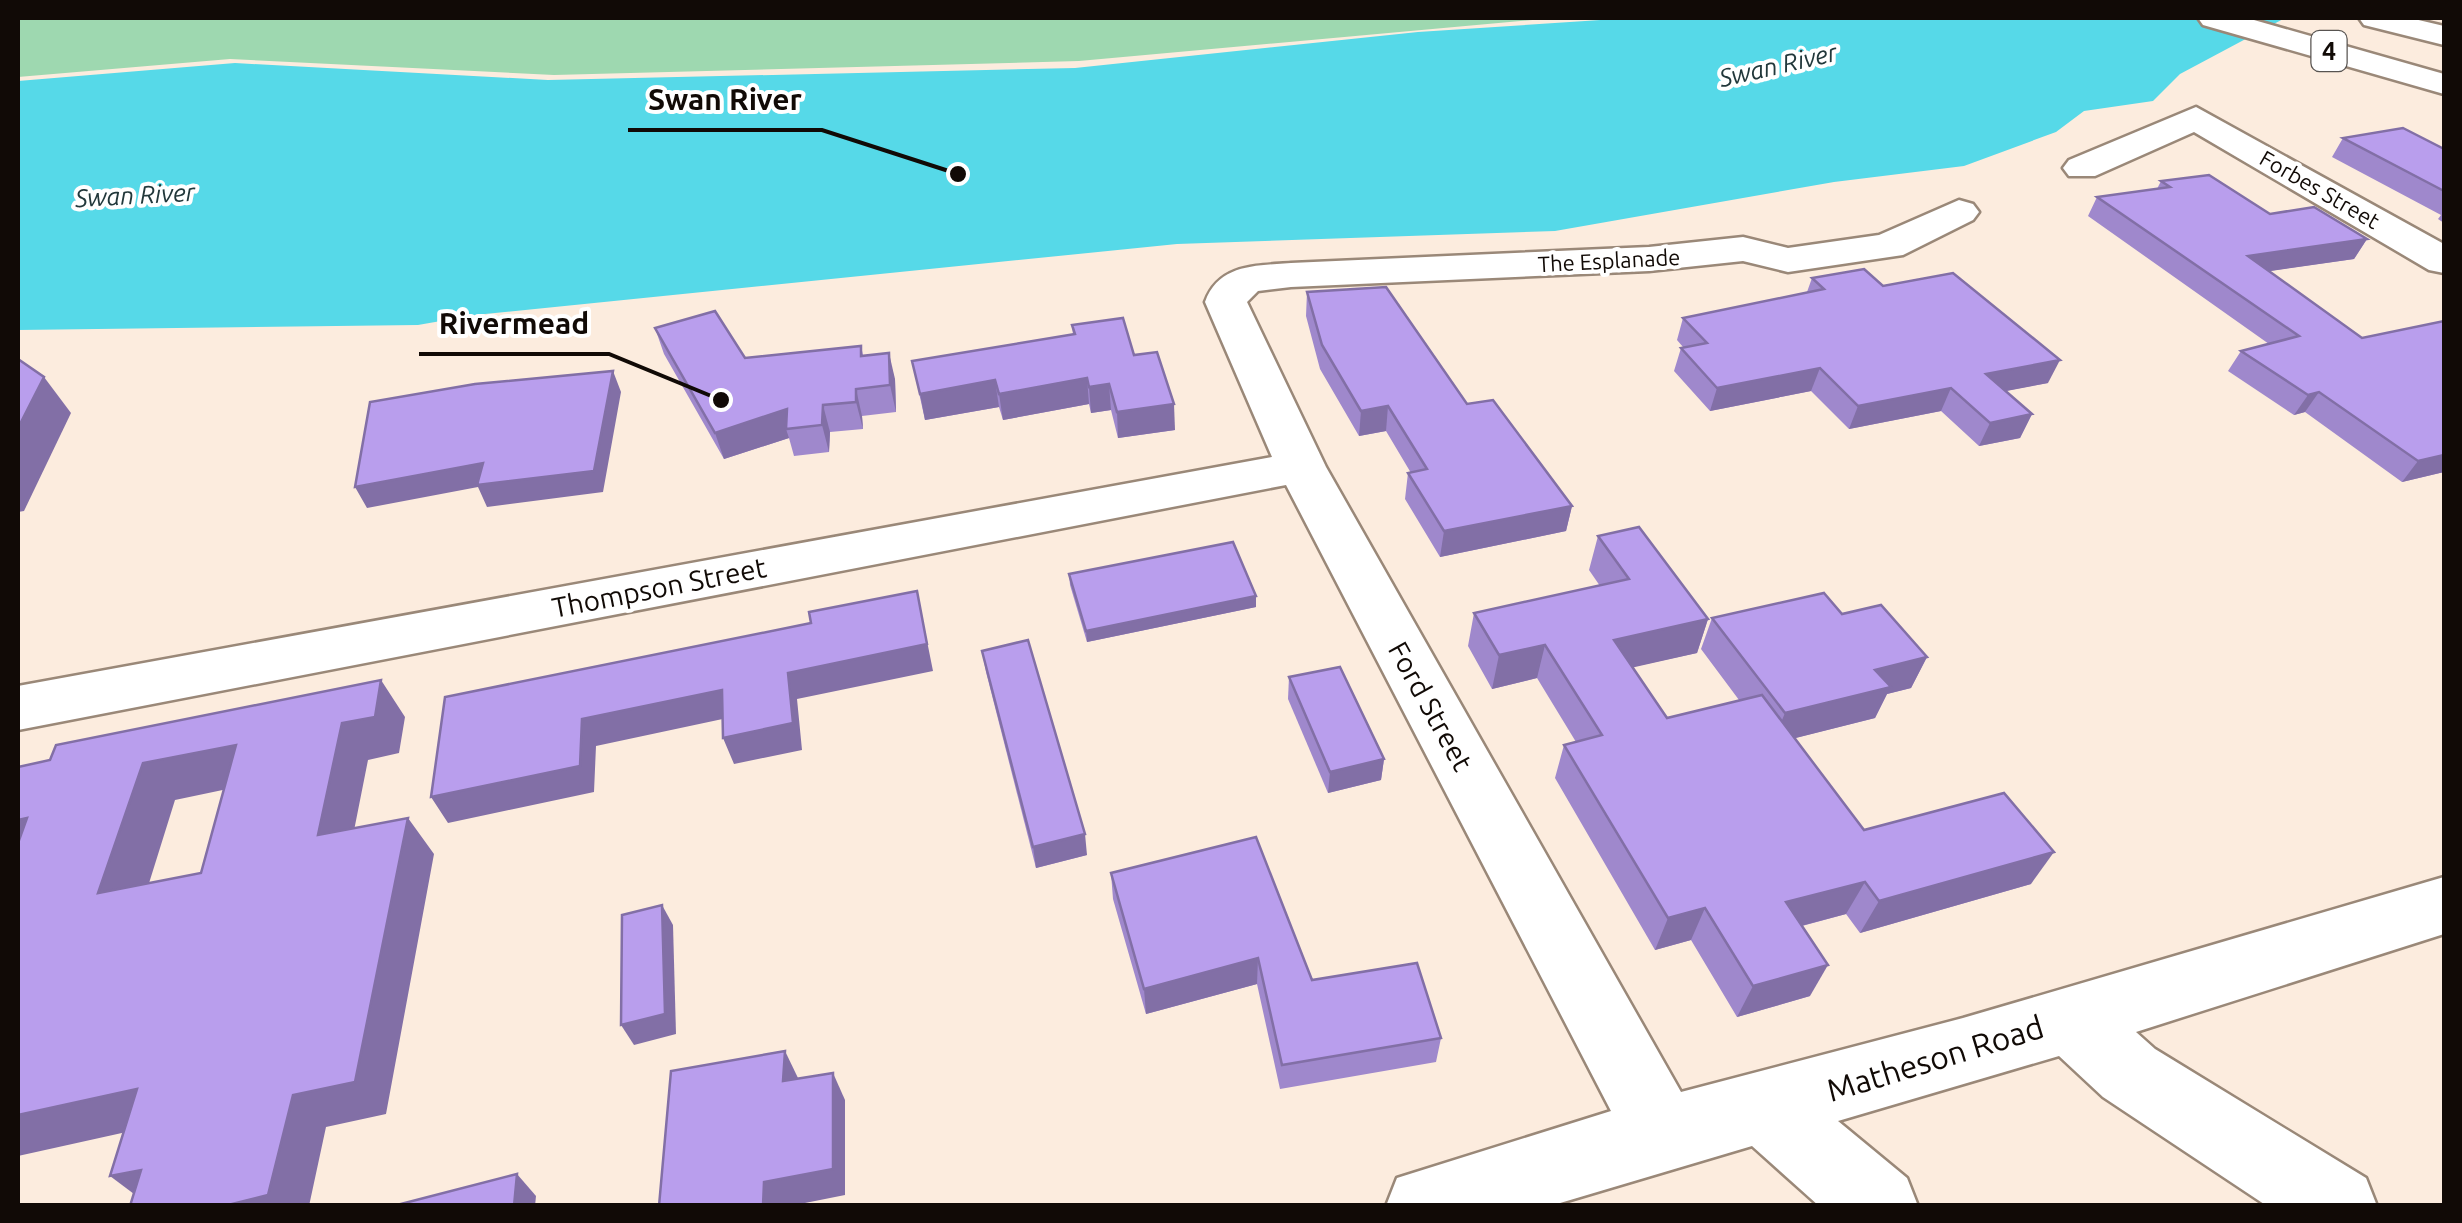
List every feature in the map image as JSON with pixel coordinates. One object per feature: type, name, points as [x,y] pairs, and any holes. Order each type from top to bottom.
[{"type":"main road","name":"4","points":[[2214,18],[2444,84]]},
{"type":"main road","points":[[2263,18],[2444,69]]},
{"type":"main road","name":"4","points":[[2322,18],[2444,51]]},
{"type":"main road","points":[[2375,18],[2444,36]]},
{"type":"main road","name":"Forbes Street","points":[[2082,168],[2196,118],[2444,260]]},
{"type":"main road","name":"The Esplanade","points":[[1248,280],[1649,259],[1744,249],[1788,260],[1889,246],[1959,212]]},
{"type":"main road","name":"Ford Street","points":[[1248,280],[1231,288],[1226,302],[1301,468],[1664,1135]]},
{"type":"main road","name":"Thompson Street","points":[[18,708],[1301,468]]},
{"type":"main road","name":"Matheson Road","points":[[1424,1206],[1766,1109],[2444,906]]},
{"type":"main road","points":[[2069,1018],[2129,1073],[2338,1206]]},
{"type":"main road","points":[[1766,1109],[1879,1206]]},
{"type":"green space","points":[[18,18],[1555,18],[1079,61],[554,75],[230,59],[18,77]]},
{"type":"water","name":"Swan River","points":[[1631,18],[2285,18],[2180,74],[2153,101],[2084,111],[2056,132],[1964,166],[1834,182],[1555,231],[1177,244],[475,315],[418,325],[18,330],[18,81],[235,63],[548,80],[1075,68],[1418,32]]},
{"type":"building","points":[[2403,128],[2444,149],[2444,191],[2343,138]]},
{"type":"building","points":[[2209,175],[2270,214],[2314,207],[2367,239],[2248,256],[2362,338],[2444,321],[2444,455],[2418,461],[2319,392],[2308,395],[2241,351],[2299,336],[2097,197],[2170,187],[2161,181]]},
{"type":"building","points":[[1864,269],[1883,286],[1953,273],[2060,360],[1986,374],[2032,414],[1990,423],[1951,388],[1858,406],[1820,368],[1717,388],[1681,348],[1707,343],[1683,318],[1824,289],[1812,278]]},
{"type":"building","points":[[1386,287],[1467,404],[1493,400],[1572,506],[1444,531],[1408,473],[1427,469],[1388,406],[1361,411],[1322,345],[1307,292]]},
{"type":"building","points":[[715,311],[745,358],[861,346],[861,356],[889,353],[890,385],[856,389],[856,402],[823,405],[822,425],[786,429],[787,409],[715,433],[655,328]]},
{"type":"building","points":[[1123,318],[1134,355],[1157,352],[1174,404],[1117,412],[1109,384],[1089,387],[1087,378],[999,394],[995,380],[920,394],[912,361],[1075,334],[1072,325]]},
{"type":"building","points":[[18,359],[44,377],[18,428]]},
{"type":"building","points":[[613,371],[594,471],[477,485],[483,463],[355,487],[370,402],[475,384]]},
{"type":"building","points":[[1639,527],[1708,619],[1614,640],[1667,718],[1762,695],[1864,830],[2004,793],[2054,852],[1879,901],[1865,882],[1786,902],[1828,965],[1753,986],[1705,908],[1668,918],[1564,745],[1602,735],[1545,645],[1499,655],[1474,613],[1629,579],[1598,536]]},
{"type":"building","points":[[1233,542],[1256,596],[1086,631],[1069,574]]},
{"type":"building","points":[[917,591],[927,644],[788,673],[793,723],[723,738],[722,690],[582,719],[580,766],[431,797],[445,697],[811,623],[809,612]]},
{"type":"building","points":[[1824,593],[1842,614],[1881,605],[1927,657],[1875,670],[1891,687],[1785,713],[1712,618]]},
{"type":"building","points":[[1028,640],[1085,834],[1033,847],[982,651]]},
{"type":"building","points":[[1340,667],[1384,759],[1330,772],[1289,677]]},
{"type":"building","points":[[381,680],[375,717],[342,723],[318,835],[408,818],[355,1082],[293,1095],[268,1195],[224,1206],[130,1206],[141,1170],[110,1176],[137,1089],[18,1115],[18,843],[27,818],[18,820],[18,767],[50,760],[56,745]],"holes":[[[236,745],[201,873],[98,893],[143,763]]]},
{"type":"building","points":[[1256,837],[1312,980],[1417,963],[1441,1038],[1282,1065],[1258,958],[1144,989],[1111,873]]},
{"type":"building","points":[[662,905],[665,1014],[621,1025],[622,915]]},
{"type":"building","points":[[785,1051],[783,1081],[833,1073],[833,1169],[764,1182],[763,1206],[659,1206],[671,1071]]},
{"type":"building","points":[[517,1174],[514,1206],[393,1206]]},
{"type":"place","name":"Swan River","points":[[958,174]]},
{"type":"place","name":"Rivermead","points":[[721,400]]}]
